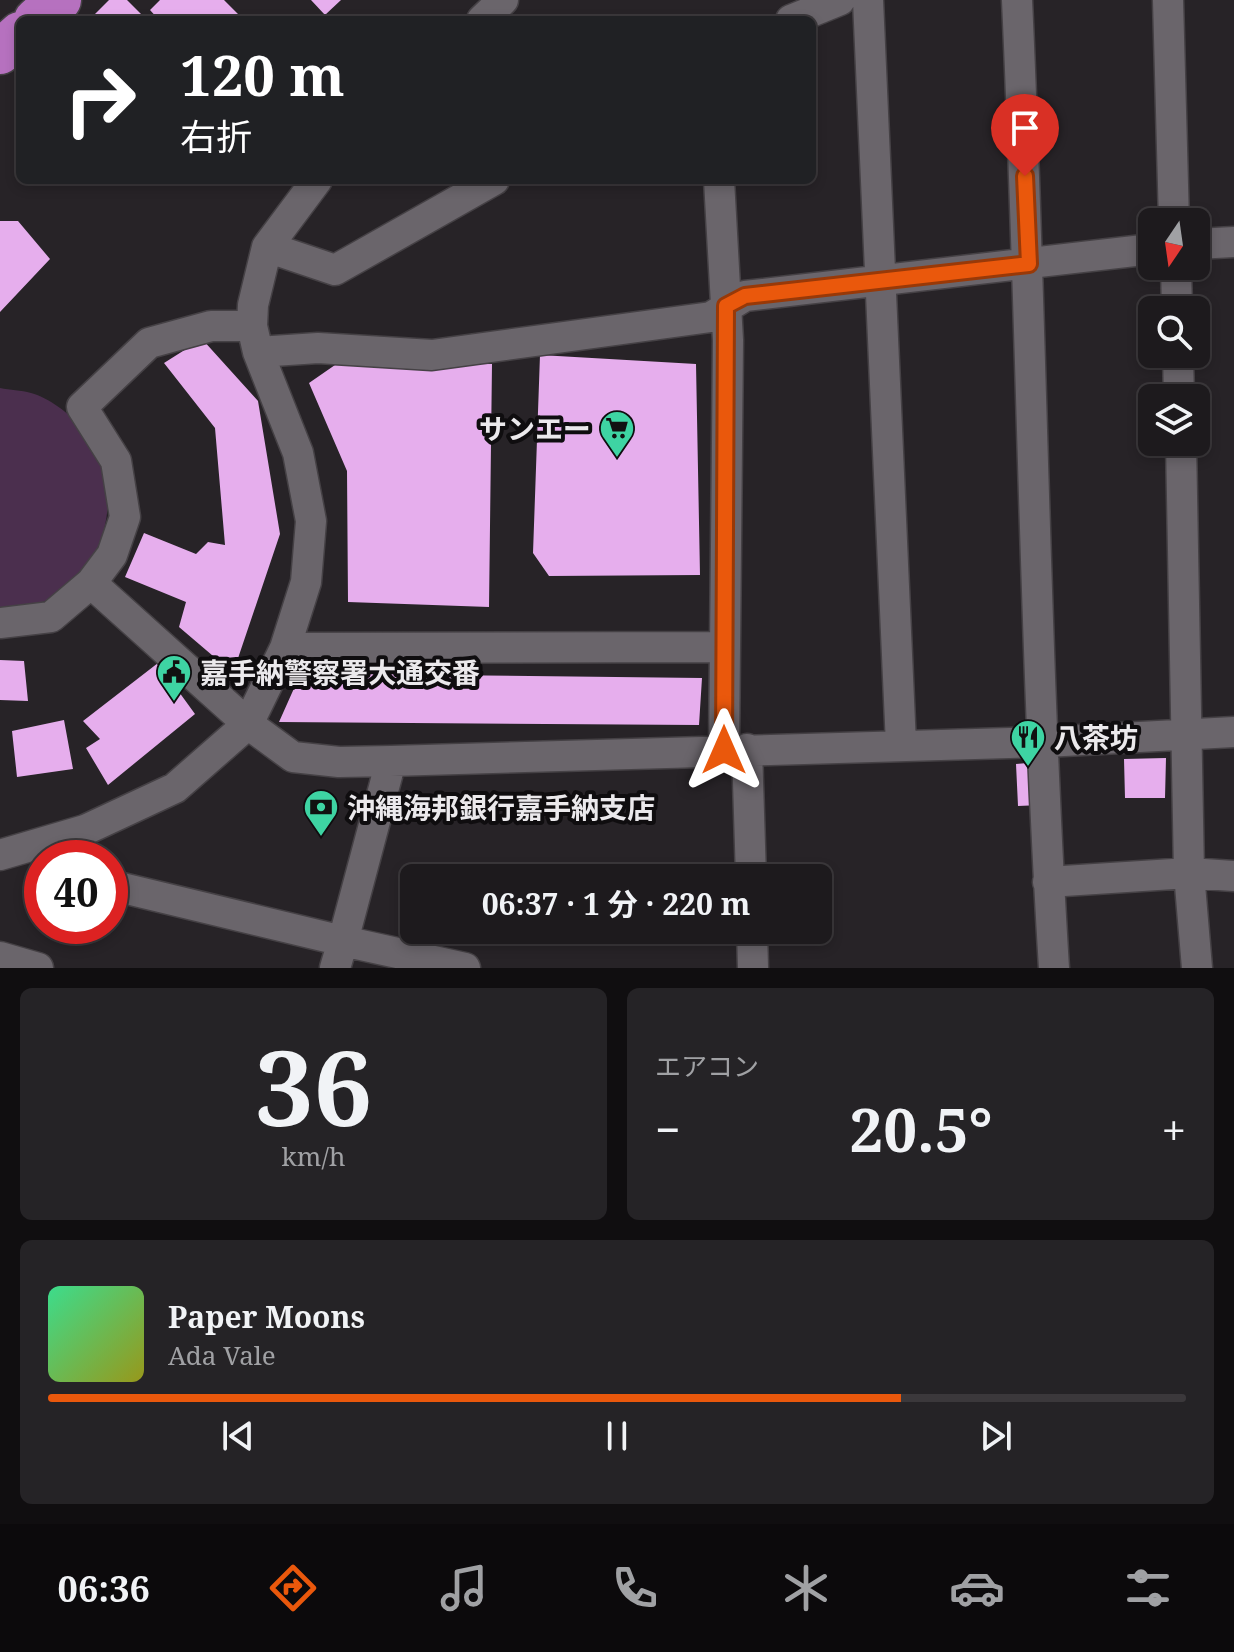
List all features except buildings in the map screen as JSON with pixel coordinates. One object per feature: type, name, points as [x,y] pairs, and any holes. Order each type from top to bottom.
[{"type":"highway","points":[[41,16],[59,0]]},
{"type":"highway","points":[[0,52],[16,38]]},
{"type":"street","points":[[486,16],[503,0]]},
{"type":"street","points":[[801,16],[840,0]]},
{"type":"street","points":[[868,0],[901,745]]},
{"type":"street","points":[[1017,0],[1029,264],[1034,604],[1045,742],[1048,882],[1054,968]]},
{"type":"street","points":[[1168,0],[1174,208]]},
{"type":"street","points":[[79,840],[175,788],[248,724],[285,648],[306,582],[311,521],[298,453],[255,339],[253,305],[267,247],[314,184]]},
{"type":"street","points":[[267,247],[335,270],[487,184]]},
{"type":"street","points":[[719,184],[726,306],[724,647],[749,864]]},
{"type":"street","points":[[1210,243],[1234,242]]},
{"type":"street","points":[[0,623],[51,617],[91,583],[112,555],[125,517],[116,461],[82,407],[149,343],[211,326],[255,339],[318,348],[432,355],[711,317],[745,296],[1138,251]]},
{"type":"street","points":[[1181,456],[1189,733],[1189,873],[1197,968]]},
{"type":"street","points":[[91,583],[248,724],[293,757],[339,762],[391,761],[1045,742],[1234,732]]},
{"type":"street","points":[[285,648],[724,647]]},
{"type":"street","points":[[339,955],[391,761]]},
{"type":"street","points":[[0,855],[24,852]]},
{"type":"street","points":[[1048,882],[1189,873],[1234,876]]},
{"type":"street","points":[[128,891],[339,955],[465,968]]},
{"type":"street","points":[[752,944],[753,968]]},
{"type":"street","points":[[0,957],[38,968]]},
{"type":"shaded area","points":[[0,388],[38,395],[71,416],[81,427],[98,455],[107,486],[107,516],[99,545],[83,571],[61,592],[33,605],[0,611]]},
{"type":"place","name":"サンエー","points":[[617,459]]},
{"type":"place","name":"嘉手納警察署大通交番","points":[[174,703]]},
{"type":"place","name":"八茶坊","points":[[1028,768]]},
{"type":"place","name":"沖縄海邦銀行嘉手納支店","points":[[321,838]]},
{"type":"route","points":[[724,750],[726,306],[745,296],[1029,264],[1025,176]]}]
